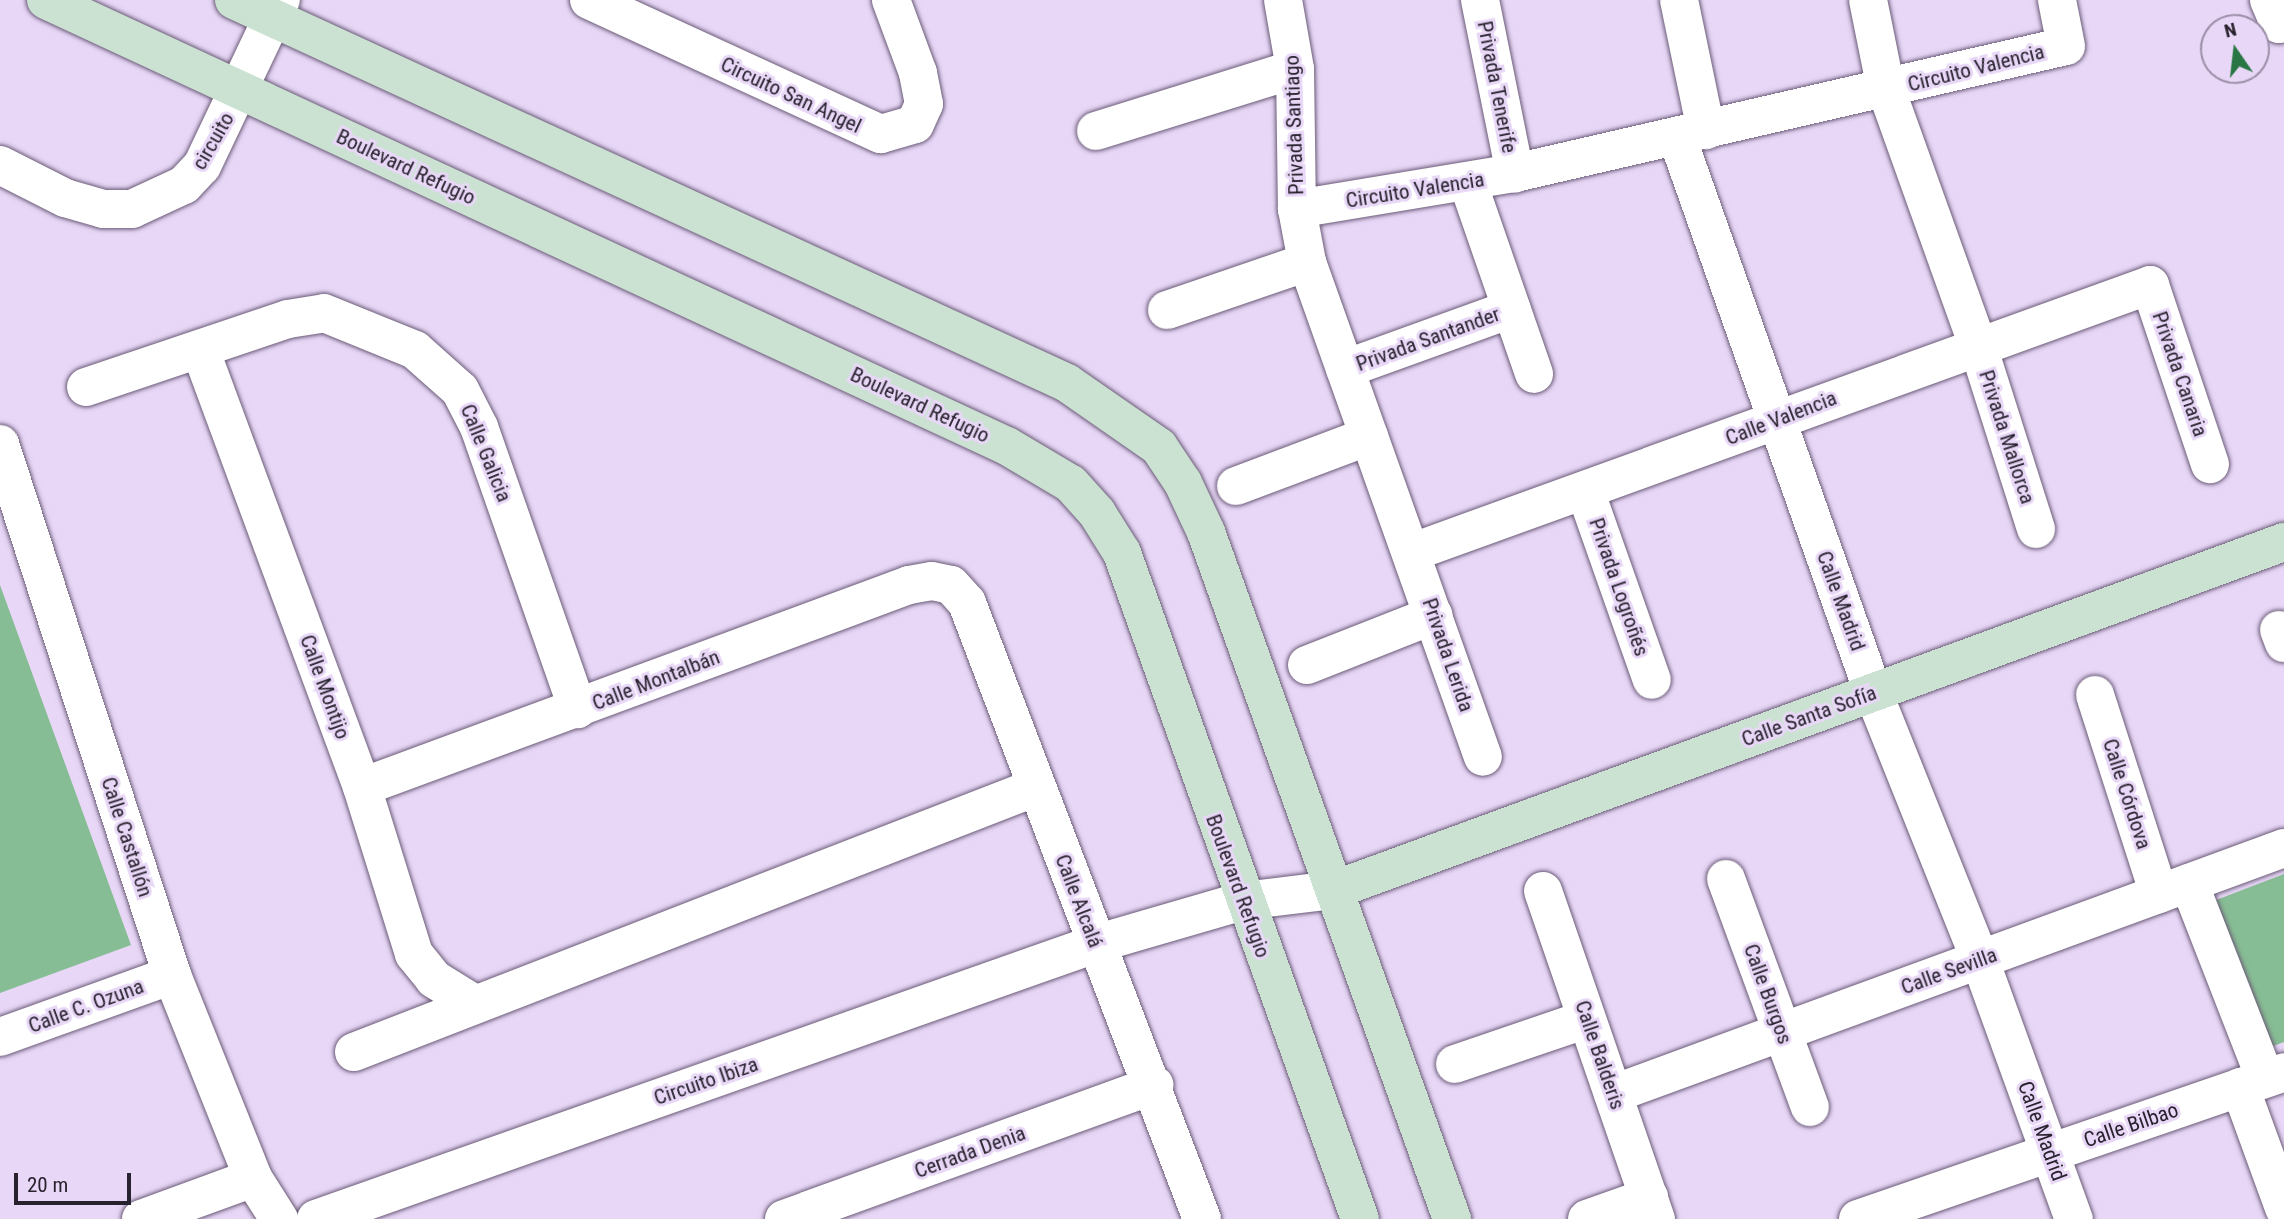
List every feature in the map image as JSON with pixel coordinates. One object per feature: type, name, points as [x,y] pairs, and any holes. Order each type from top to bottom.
[{"type":"street","name":"Boulevard Refugio","points":[[46,0],[1007,446],[1071,484],[1097,513],[1122,553],[1243,901],[1360,1219]]},
{"type":"street","points":[[234,0],[277,9],[1067,383],[1159,447],[1183,483],[1206,532],[1452,1219]]},
{"type":"street","name":"Circuito San Angel","points":[[589,0],[881,134],[915,124],[924,104],[891,0]]},
{"type":"street","name":"Privada Santiago","points":[[1283,0],[1295,69],[1297,209]]},
{"type":"street","name":"Privada Tenerife","points":[[1480,0],[1515,173]]},
{"type":"street","name":"Calle Madrid","points":[[1679,0],[1691,133],[1776,419],[1873,692],[1980,960],[2074,1219]]},
{"type":"street","points":[[1868,0],[1886,89]]},
{"type":"street","name":"Circuito Valencia","points":[[1297,209],[1468,183],[2066,46],[2057,0]]},
{"type":"street","name":"circuito","points":[[8,176],[103,209],[132,209],[158,200],[184,185],[202,166],[241,90],[277,9]]},
{"type":"street","points":[[1096,131],[1295,69]]},
{"type":"street","name":"Circuito Valencia","points":[[1886,89],[1978,345]]},
{"type":"street","points":[[1468,183],[1534,374]]},
{"type":"street","points":[[1297,209],[1307,262],[1413,552]]},
{"type":"street","points":[[1167,310],[1307,262]]},
{"type":"street","name":"Calle Valencia","points":[[1413,552],[1586,494],[1776,419],[2150,285]]},
{"type":"street","name":"Privada Canaria","points":[[2150,285],[2210,464]]},
{"type":"street","name":"Privada Santander","points":[[1345,369],[1511,309]]},
{"type":"street","name":"Calle Galicia","points":[[86,387],[288,319],[324,313],[367,327],[436,365],[460,390],[479,427],[578,709]]},
{"type":"street","name":"Privada Mallorca","points":[[1978,345],[2036,529]]},
{"type":"street","name":"Calle Montijo","points":[[200,349],[362,787],[414,954],[433,979],[473,1003]]},
{"type":"street","points":[[1236,486],[1369,436]]},
{"type":"street","name":"Calle Castallón","points":[[0,444],[172,975],[253,1178],[279,1219]]},
{"type":"street","name":"Privada Logroñés","points":[[1586,494],[1652,680]]},
{"type":"street","name":"Calle Santa Sofía","points":[[1334,890],[2284,542]]},
{"type":"street","name":"Privada Lerida","points":[[1413,552],[1483,757]]},
{"type":"street","name":"Calle Montalbán","points":[[362,787],[909,585],[932,581],[951,585]]},
{"type":"street","name":"Calle Alcalá","points":[[951,585],[967,603],[1034,788],[1095,944],[1155,1085],[1202,1219]]},
{"type":"street","points":[[1307,665],[1434,615]]},
{"type":"street","name":"Calle Córdova","points":[[2095,695],[2174,888],[2263,1079],[2284,1208]]},
{"type":"street","points":[[354,1052],[473,1003],[1034,788]]},
{"type":"street","name":"Calle Sevilla","points":[[1613,1094],[2284,848]]},
{"type":"street","name":"Calle Burgos","points":[[1726,879],[1810,1107]]},
{"type":"street","name":"Circuito Ibiza","points":[[316,1219],[1095,944],[1243,901],[1334,890]]},
{"type":"street","name":"Calle Balderis","points":[[1544,891],[1653,1208]]},
{"type":"street","name":"Calle C. Ozuna","points":[[0,1037],[172,975]]},
{"type":"street","points":[[1455,1064],[1587,1019]]},
{"type":"street","name":"Calle Bilbao","points":[[1858,1219],[2263,1079]]},
{"type":"street","name":"Cerrada Denia","points":[[784,1219],[1155,1085]]},
{"type":"street","points":[[141,1219],[253,1178]]},
{"type":"street","points":[[1587,1219],[1653,1208]]},
{"type":"green space","points":[[0,585],[131,945],[0,993]]},
{"type":"green space","points":[[2284,874],[2284,1042],[2268,1048],[2211,902]]}]
